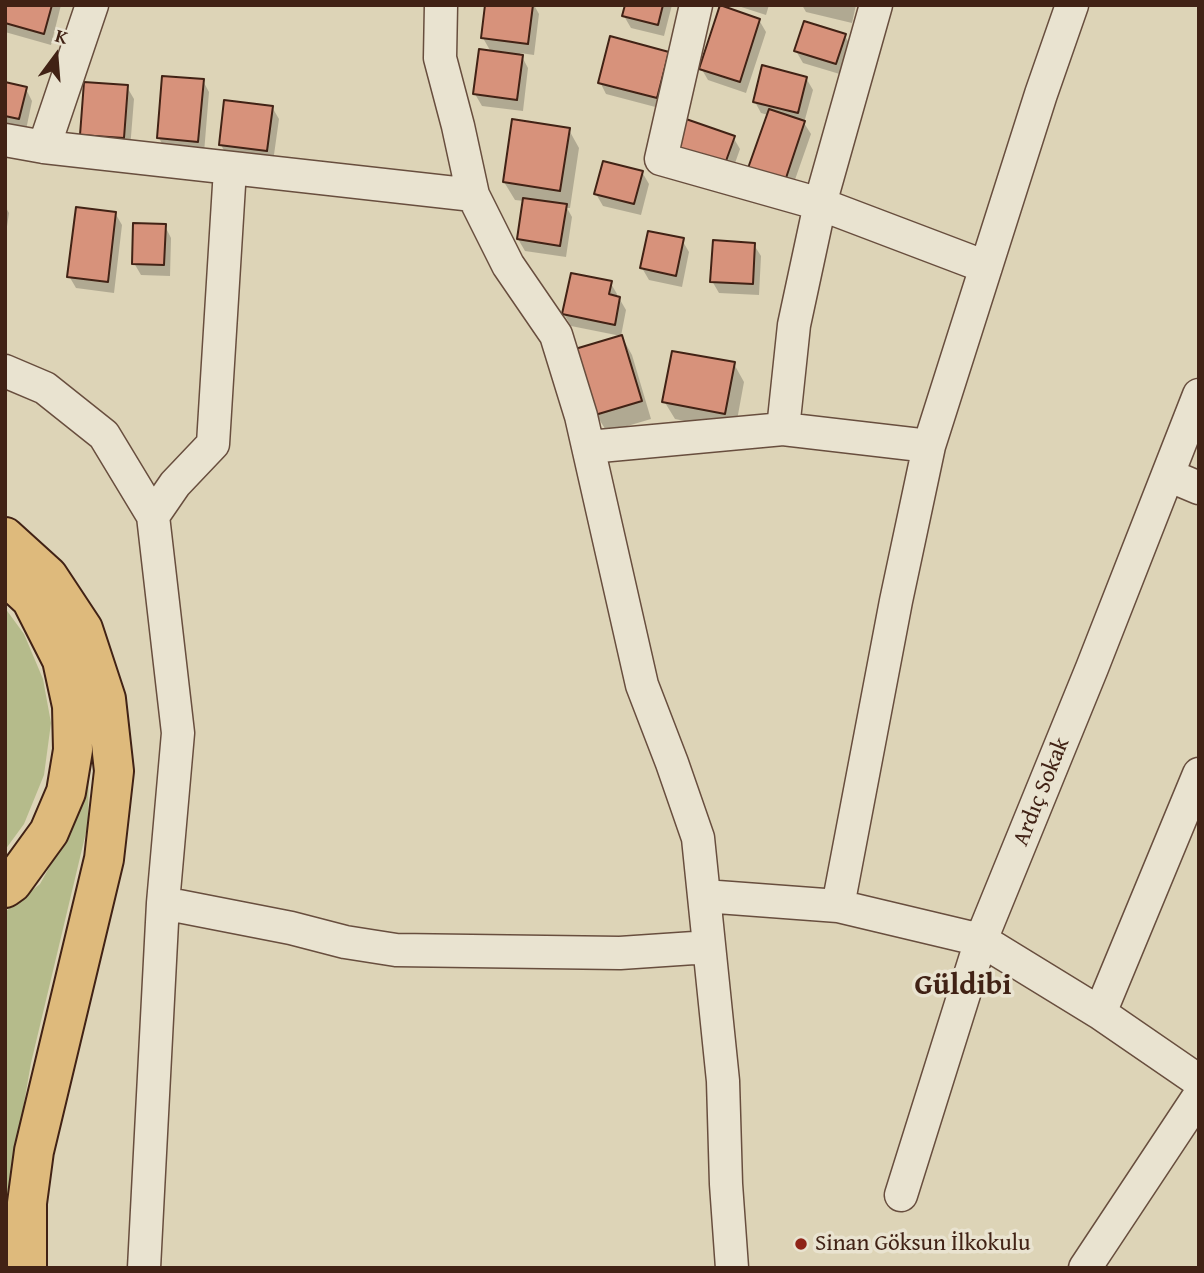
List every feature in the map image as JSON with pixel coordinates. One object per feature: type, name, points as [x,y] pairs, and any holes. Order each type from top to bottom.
[{"type":"highway","points":[[5,537],[48,576],[83,629],[106,699],[114,771],[104,859],[34,1151],[27,1203],[27,1268]]},
{"type":"highway","points":[[5,575],[31,599],[62,660],[72,705],[73,750],[66,792],[49,832],[12,883],[5,888]]},
{"type":"street","points":[[44,147],[92,5]]},
{"type":"street","points":[[441,5],[440,58],[473,195],[508,265],[556,335],[582,416],[642,685],[698,838],[723,1081],[732,1268]]},
{"type":"street","points":[[696,5],[661,159],[820,204],[986,267]]},
{"type":"street","points":[[783,429],[794,325],[820,204],[876,5]]},
{"type":"street","points":[[838,906],[896,601],[929,446],[1072,5]]},
{"type":"street","points":[[5,140],[230,169],[473,195]]},
{"type":"street","points":[[153,516],[175,484],[213,444],[230,169]]},
{"type":"street","points":[[5,371],[45,388],[104,435],[153,516],[178,733],[163,904],[144,1268]]},
{"type":"street","name":"Ardıç Sokak","points":[[901,1195],[981,940],[1093,668],[1199,396]]},
{"type":"street","points":[[589,447],[783,429],[929,446]]},
{"type":"street","points":[[1168,475],[1199,488]]},
{"type":"street","points":[[1100,1013],[1199,774]]},
{"type":"street","points":[[704,896],[838,906],[981,940],[1100,1013],[1199,1081]]},
{"type":"street","points":[[163,904],[396,950],[620,953],[709,947]]},
{"type":"street","points":[[1085,1268],[1199,1096]]},
{"type":"green space","points":[[5,608],[24,634],[43,679],[51,723],[44,775],[24,824],[5,850]]},
{"type":"green space","points":[[89,758],[88,824],[31,1063],[5,1222],[5,912],[40,884],[70,830]]},
{"type":"building","points":[[5,5],[52,5],[44,34],[5,23]]},
{"type":"building","points":[[485,5],[533,5],[528,44],[481,38]]},
{"type":"building","points":[[625,5],[663,5],[658,25],[622,16]]},
{"type":"building","points":[[720,5],[760,19],[740,82],[699,69]]},
{"type":"building","points":[[804,21],[846,34],[836,64],[794,51]]},
{"type":"building","points":[[610,36],[669,52],[657,98],[598,83]]},
{"type":"building","points":[[479,49],[523,55],[517,100],[473,94]]},
{"type":"building","points":[[762,65],[807,77],[798,113],[753,102]]},
{"type":"building","points":[[162,76],[204,79],[198,142],[157,138]]},
{"type":"building","points":[[5,82],[27,87],[19,119],[5,116]]},
{"type":"building","points":[[84,82],[128,85],[124,138],[80,135]]},
{"type":"building","points":[[224,100],[273,106],[267,151],[219,145]]},
{"type":"building","points":[[769,109],[805,121],[784,184],[747,171]]},
{"type":"building","points":[[512,119],[570,128],[560,191],[503,182]]},
{"type":"building","points":[[686,119],[735,136],[722,172],[673,156]]},
{"type":"building","points":[[603,161],[643,171],[634,204],[594,194]]},
{"type":"building","points":[[523,198],[567,204],[560,246],[517,239]]},
{"type":"building","points":[[76,207],[116,212],[108,282],[67,277]]},
{"type":"building","points":[[133,223],[166,224],[164,265],[132,264]]},
{"type":"building","points":[[648,231],[684,238],[676,276],[640,268]]},
{"type":"building","points":[[713,240],[755,243],[753,284],[710,282]]},
{"type":"building","points":[[571,273],[612,281],[609,294],[620,297],[615,325],[562,314]]},
{"type":"building","points":[[622,335],[642,401],[595,415],[575,349]]},
{"type":"building","points":[[672,351],[735,362],[725,414],[662,402]]},
{"type":"place","name":"Sinan Göksun İlkokulu","points":[[801,1244]]},
{"type":"district","name":"Güldibi","points":[[963,986]]}]
